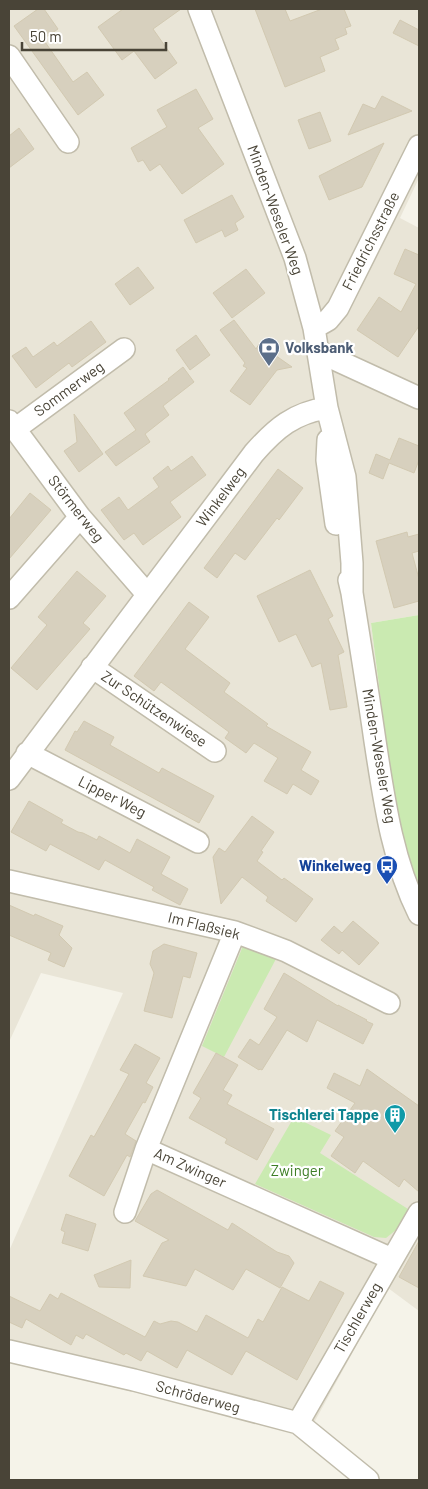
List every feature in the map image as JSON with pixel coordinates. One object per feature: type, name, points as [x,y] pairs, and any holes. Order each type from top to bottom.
[{"type":"street","name":"Minden-Weseler Weg","points":[[199,9],[295,258],[314,328],[328,413],[346,477],[352,563],[352,594],[380,775],[396,855],[409,894],[419,914]]},
{"type":"street","points":[[9,56],[68,142]]},
{"type":"street","name":"Friedrichsstraße","points":[[314,328],[328,320],[338,308],[419,146]]},
{"type":"street","name":"Sommerweg","points":[[12,425],[124,349]]},
{"type":"street","points":[[318,352],[419,398]]},
{"type":"street","name":"Winkelweg","points":[[9,779],[26,753],[261,444],[288,421],[308,412],[328,413]]},
{"type":"street","name":"Störmerweg","points":[[12,425],[80,517],[147,594]]},
{"type":"street","points":[[9,598],[80,517]]},
{"type":"street","name":"Zur Schützenwiese","points":[[92,667],[215,751]]},
{"type":"street","name":"Lipper Weg","points":[[26,753],[198,842]]},
{"type":"street","name":"Im Flaßsiek","points":[[9,881],[235,932],[286,951],[389,1003]]},
{"type":"street","name":"Am Zwinger","points":[[235,932],[146,1148],[392,1259]]},
{"type":"street","points":[[126,1212],[146,1148]]},
{"type":"street","name":"Tischlerweg","points":[[298,1423],[419,1213]]},
{"type":"street","name":"Schröderweg","points":[[9,1352],[134,1380],[298,1423],[368,1480]]},
{"type":"shaded area","points":[[9,9],[419,9],[419,178],[400,218],[419,228],[419,615],[371,623],[390,772],[406,849],[419,888],[419,1311],[388,1288],[315,1421],[299,1432],[9,1362],[9,1251],[123,993],[41,973],[9,1042]]},
{"type":"green space","points":[[419,615],[419,888],[406,849],[390,772],[371,623]]},
{"type":"green space","points":[[245,941],[277,957],[224,1057],[202,1046]]},
{"type":"green space","name":"Zwinger","points":[[294,1117],[331,1135],[320,1153],[408,1209],[396,1230],[386,1238],[374,1237],[255,1184]]},
{"type":"building","points":[[38,9],[44,9],[58,29],[43,39],[73,82],[87,72],[104,95],[78,115],[14,26]]},
{"type":"building","points":[[123,9],[181,9],[153,29],[177,63],[155,79],[134,51],[122,60],[98,27]]},
{"type":"building","points":[[255,9],[285,9],[290,21],[322,9],[344,9],[351,26],[345,28],[347,34],[335,39],[339,49],[320,57],[325,71],[285,87]]},
{"type":"building","points":[[400,20],[419,30],[419,46],[393,33]]},
{"type":"building","points":[[196,89],[213,119],[198,128],[224,164],[182,194],[160,164],[150,171],[143,160],[138,162],[131,148],[167,127],[157,110]]},
{"type":"building","points":[[382,96],[412,111],[348,135],[363,104],[375,109]]},
{"type":"building","points":[[320,112],[331,141],[309,149],[298,120]]},
{"type":"building","points":[[19,128],[34,149],[9,168],[9,136]]},
{"type":"building","points":[[384,143],[362,187],[329,200],[319,176]]},
{"type":"building","points":[[232,195],[244,217],[235,223],[238,230],[225,237],[222,230],[196,243],[184,220]]},
{"type":"building","points":[[405,249],[419,255],[419,326],[398,357],[357,330],[379,297],[401,312],[416,284],[394,274]]},
{"type":"building","points":[[138,267],[154,288],[130,305],[115,284]]},
{"type":"building","points":[[246,269],[265,293],[232,318],[213,293]]},
{"type":"building","points":[[234,320],[256,349],[259,344],[292,367],[277,370],[250,405],[230,391],[247,368],[243,366],[245,363],[220,330]]},
{"type":"building","points":[[91,321],[106,342],[72,367],[69,363],[36,388],[12,356],[26,347],[33,357],[54,342],[57,346]]},
{"type":"building","points":[[196,335],[210,355],[190,370],[176,350]]},
{"type":"building","points":[[183,367],[194,382],[163,406],[169,415],[145,434],[150,442],[116,466],[105,452],[136,430],[124,413],[169,380]]},
{"type":"building","points":[[74,414],[103,454],[79,472],[64,451],[77,442]]},
{"type":"building","points":[[399,438],[419,446],[419,460],[414,473],[389,463],[383,479],[369,473],[376,454],[390,460]]},
{"type":"building","points":[[192,456],[206,475],[170,502],[181,517],[143,545],[134,533],[124,540],[101,510],[119,497],[128,510],[159,487],[153,478],[168,466],[171,471]]},
{"type":"building","points":[[278,469],[303,488],[245,560],[235,553],[217,578],[204,568]]},
{"type":"building","points":[[30,493],[51,510],[9,559],[9,519]]},
{"type":"building","points":[[407,532],[408,537],[419,534],[419,551],[412,553],[419,579],[419,601],[394,608],[376,541]]},
{"type":"building","points":[[310,570],[333,616],[328,619],[344,652],[338,655],[347,707],[330,710],[321,663],[312,667],[296,634],[279,642],[257,596]]},
{"type":"building","points":[[77,571],[106,596],[83,623],[90,629],[37,690],[11,668],[47,625],[38,617]]},
{"type":"building","points":[[189,602],[209,617],[185,649],[230,683],[224,692],[268,724],[266,726],[311,752],[301,770],[319,781],[311,795],[293,784],[287,794],[264,781],[278,758],[254,743],[246,753],[225,738],[229,732],[161,682],[154,691],[134,676]]},
{"type":"building","points":[[84,721],[114,737],[110,745],[159,773],[162,768],[214,796],[199,823],[65,750],[75,731],[77,732]]},
{"type":"building","points":[[29,801],[63,820],[61,823],[97,840],[99,836],[130,853],[137,839],[170,857],[161,874],[188,889],[180,905],[152,890],[154,887],[105,860],[99,870],[50,844],[46,851],[11,832]]},
{"type":"building","points":[[252,816],[274,832],[261,851],[263,852],[257,861],[282,880],[284,878],[313,899],[296,922],[266,901],[268,897],[242,877],[221,904],[213,857],[219,848],[225,852]]},
{"type":"building","points":[[9,905],[63,926],[59,935],[72,948],[64,967],[48,960],[51,953],[9,935]]},
{"type":"building","points":[[353,921],[379,943],[359,965],[342,950],[339,954],[321,940],[334,926],[342,933]]},
{"type":"building","points":[[164,944],[197,953],[190,978],[183,976],[172,1018],[144,1011],[154,973],[150,964],[153,951]]},
{"type":"building","points":[[284,973],[338,1006],[373,1024],[363,1044],[317,1020],[307,1042],[287,1030],[262,1070],[238,1057],[250,1039],[259,1045],[277,1017],[264,1009]]},
{"type":"building","points":[[135,1044],[160,1058],[146,1083],[153,1087],[125,1134],[136,1141],[130,1157],[127,1155],[104,1196],[69,1176],[91,1135],[94,1137],[129,1074],[120,1070]]},
{"type":"building","points":[[216,1053],[238,1065],[223,1090],[232,1095],[227,1104],[274,1129],[257,1160],[225,1143],[227,1139],[189,1118],[201,1098],[193,1093]]},
{"type":"building","points":[[367,1069],[419,1106],[419,1192],[404,1179],[399,1187],[363,1161],[355,1173],[331,1156],[344,1137],[335,1131],[355,1103],[327,1088],[334,1073],[360,1086]]},
{"type":"building","points":[[157,1190],[228,1230],[232,1223],[277,1252],[289,1256],[294,1263],[280,1288],[246,1269],[233,1290],[195,1269],[186,1286],[143,1276],[162,1243],[169,1240],[135,1221],[151,1194]]},
{"type":"building","points":[[66,1214],[96,1224],[88,1251],[62,1243],[65,1232],[61,1230]]},
{"type":"building","points":[[419,1241],[419,1288],[399,1277]]},
{"type":"building","points":[[131,1260],[130,1288],[99,1287],[94,1275]]},
{"type":"building","points":[[320,1281],[344,1293],[297,1380],[246,1351],[232,1375],[187,1350],[177,1368],[147,1351],[141,1361],[126,1353],[124,1355],[86,1334],[83,1339],[76,1335],[71,1345],[26,1319],[22,1328],[9,1322],[9,1296],[40,1311],[50,1294],[58,1299],[61,1293],[145,1337],[154,1321],[160,1324],[171,1321],[178,1322],[197,1332],[206,1315],[248,1338],[258,1319],[263,1322],[282,1287],[309,1301]]},
{"type":"place","name":"Volksbank","points":[[269,367]]},
{"type":"place","name":"Winkelweg","points":[[387,885]]},
{"type":"place","name":"Tischlerei Tappe","points":[[395,1134]]}]
